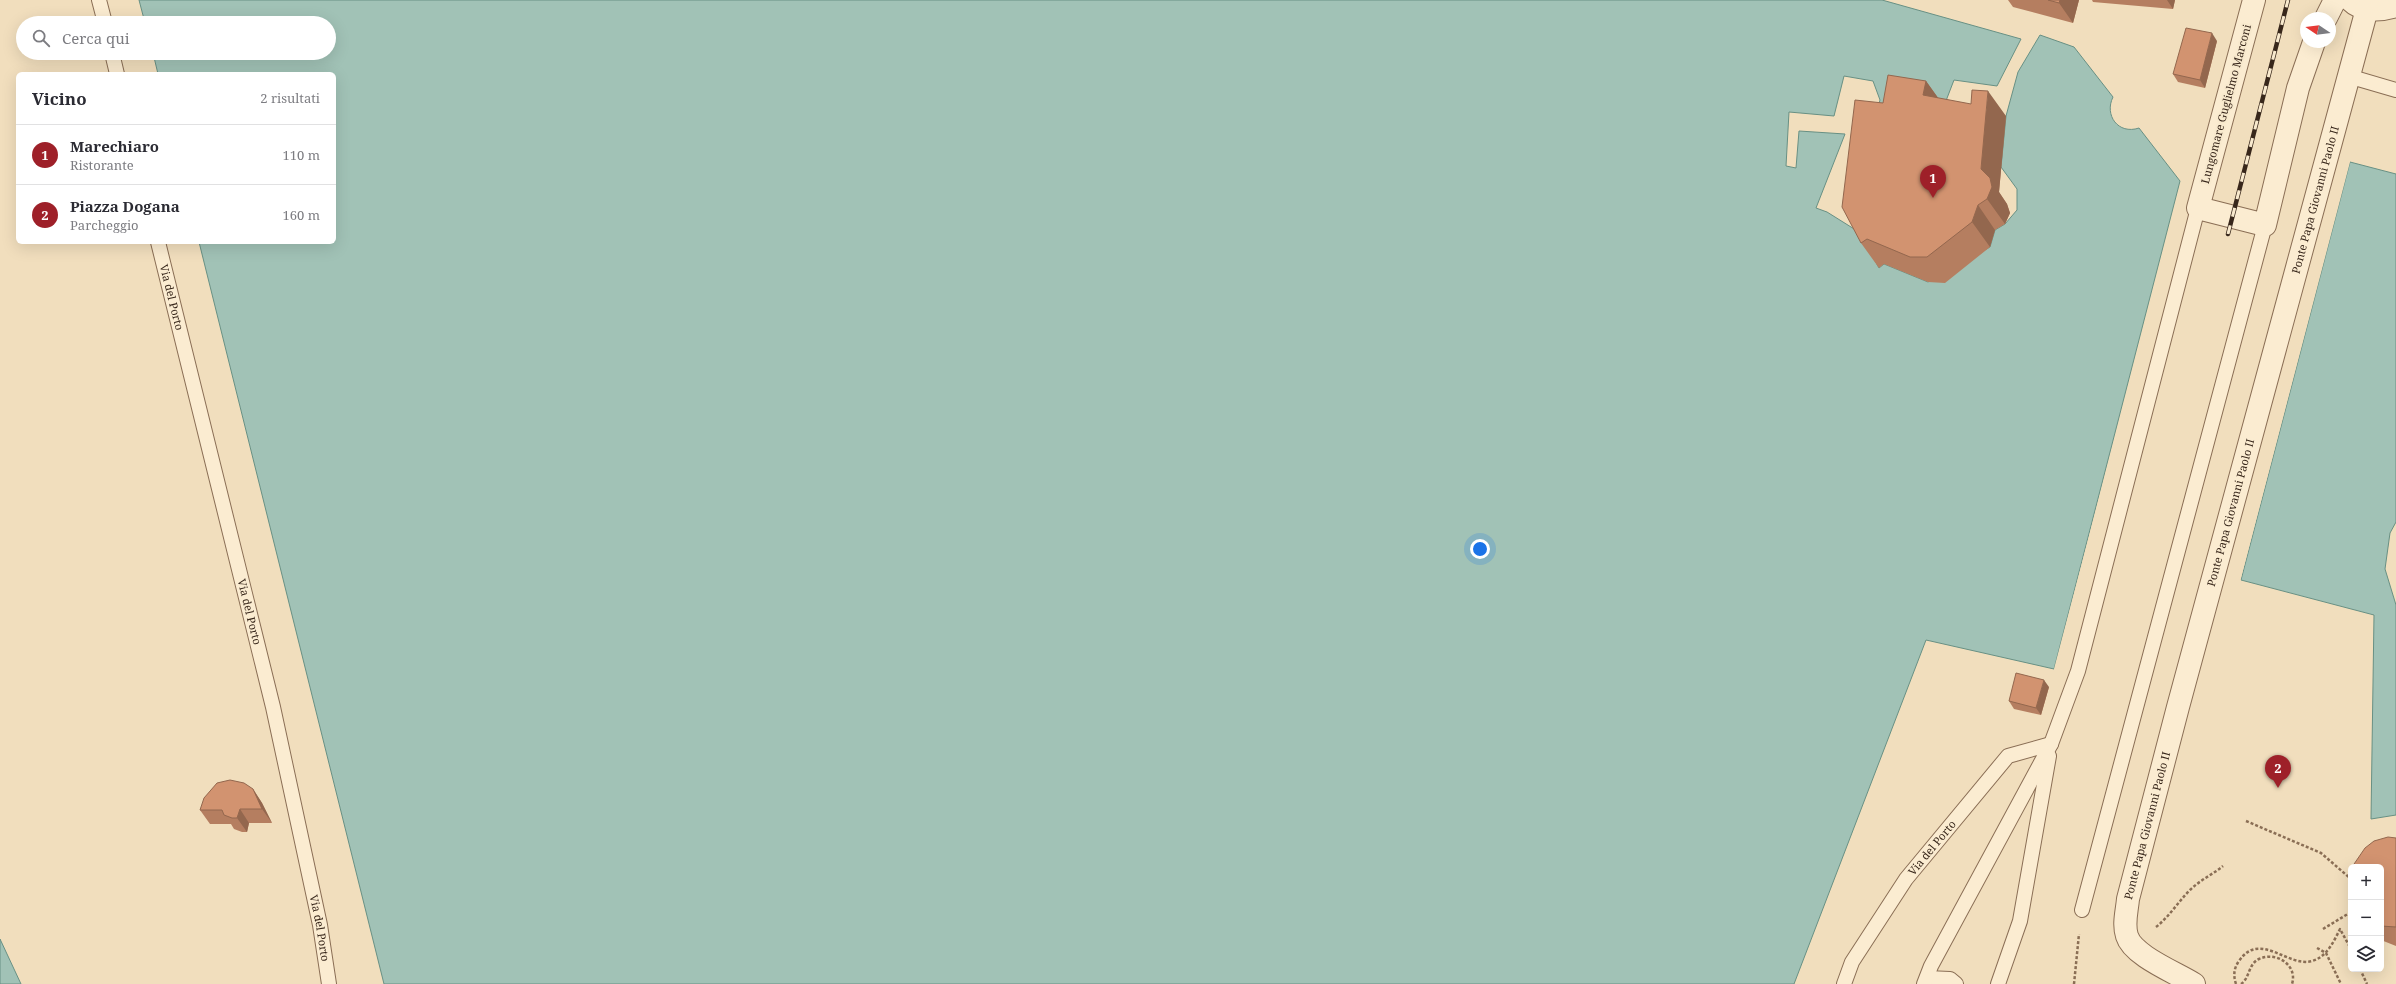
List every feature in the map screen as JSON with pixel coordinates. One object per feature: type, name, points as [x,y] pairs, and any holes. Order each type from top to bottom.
[{"type":"street","name":"Lungomare Guglielmo Marconi","points":[[2198,208],[2254,0]]},
{"type":"street","points":[[2329,12],[2336,0]]},
{"type":"street","points":[[2359,4],[2383,10],[2396,6]]},
{"type":"street","name":"Ponte Papa Giovanni Paolo II","points":[[2194,984],[2137,950],[2127,937],[2125,923],[2128,899],[2144,834],[2348,76],[2359,4]]},
{"type":"street","points":[[2198,208],[2265,225],[2298,88],[2312,48]]},
{"type":"lane","points":[[99,0],[103,16]]},
{"type":"lane","points":[[114,60],[117,72]]},
{"type":"lane","points":[[2348,76],[2396,90]]},
{"type":"lane","points":[[1926,981],[2051,744],[2078,671],[2198,208]]},
{"type":"lane","points":[[2082,910],[2265,225]]},
{"type":"lane","name":"Via del Porto","points":[[158,244],[272,707],[320,926],[329,984]]},
{"type":"lane","points":[[1998,984],[2020,921],[2051,744]]},
{"type":"lane","name":"Via del Porto","points":[[1844,984],[1852,962],[1906,879],[2008,756],[2051,744]]},
{"type":"lane","points":[[1926,981],[1950,979],[1956,984]]},
{"type":"path","points":[[2246,821],[2321,853],[2348,876]]},
{"type":"path","points":[[2167,916],[2189,890],[2204,877],[2223,866]]},
{"type":"path","points":[[2074,984],[2082,910]]},
{"type":"path","points":[[2322,929],[2348,914]]},
{"type":"path","points":[[2236,984],[2234,977],[2236,966],[2243,956],[2253,950],[2267,948],[2297,961],[2313,961],[2326,952],[2340,929],[2348,944]]},
{"type":"path","points":[[2317,948],[2326,952],[2341,984]]},
{"type":"path","points":[[2242,984],[2246,981],[2250,968],[2258,959],[2271,957],[2281,958],[2291,966],[2294,978],[2292,984]]},
{"type":"path","points":[[2361,972],[2366,984]]},
{"type":"water","points":[[139,0],[1882,0],[2021,39],[1997,86],[1954,80],[1944,106],[1873,125],[1880,100],[1873,81],[1844,76],[1834,116],[1789,112],[1786,166],[1796,168],[1799,131],[1845,134],[1816,208],[1827,212],[1859,232],[1879,268],[1884,264],[1928,282],[1990,247],[1995,230],[2005,224],[2017,210],[2017,189],[2001,167],[2006,116],[2018,72],[2040,35],[2074,47],[2113,97],[2110,110],[2115,122],[2125,129],[2139,128],[2180,181],[2054,669],[1926,640],[1794,984],[384,984],[199,244],[336,244],[336,72],[158,72],[155,60],[336,60],[336,16],[143,16]]},
{"type":"water","points":[[2350,162],[2396,174],[2396,522],[2390,533],[2385,569],[2396,605],[2396,815],[2371,819],[2374,615],[2241,580]]},
{"type":"water","points":[[0,939],[21,984],[0,984]]},
{"type":"pier","points":[[2348,162],[2350,162],[2240,582],[2239,580]]},
{"type":"pier","points":[[2172,221],[2056,670],[2054,669]]},
{"type":"building","points":[[2048,0],[2060,0],[2059,3]]},
{"type":"building","points":[[2186,28],[2212,33],[2200,80],[2173,74]]},
{"type":"building","points":[[1888,75],[1926,81],[1923,95],[1971,104],[1972,90],[1988,91],[1981,169],[1990,178],[1992,187],[1987,199],[1978,205],[1972,222],[1927,257],[1910,257],[1867,239],[1861,243],[1842,207],[1855,100],[1883,103]]},
{"type":"building","points":[[2016,673],[2044,680],[2036,708],[2009,701]]},
{"type":"building","points":[[230,780],[244,783],[253,789],[262,809],[240,809],[237,818],[224,815],[222,810],[200,810],[204,798],[217,783]]},
{"type":"building","points":[[2388,837],[2396,838],[2396,927],[2384,926],[2384,864],[2354,864],[2365,848],[2374,841]]},
{"type":"railway","points":[[2228,234],[2288,0]]},
{"type":"place","name":"Marechiaro","points":[[1933,198]]},
{"type":"place","name":"Piazza Dogana","points":[[2278,788]]}]
